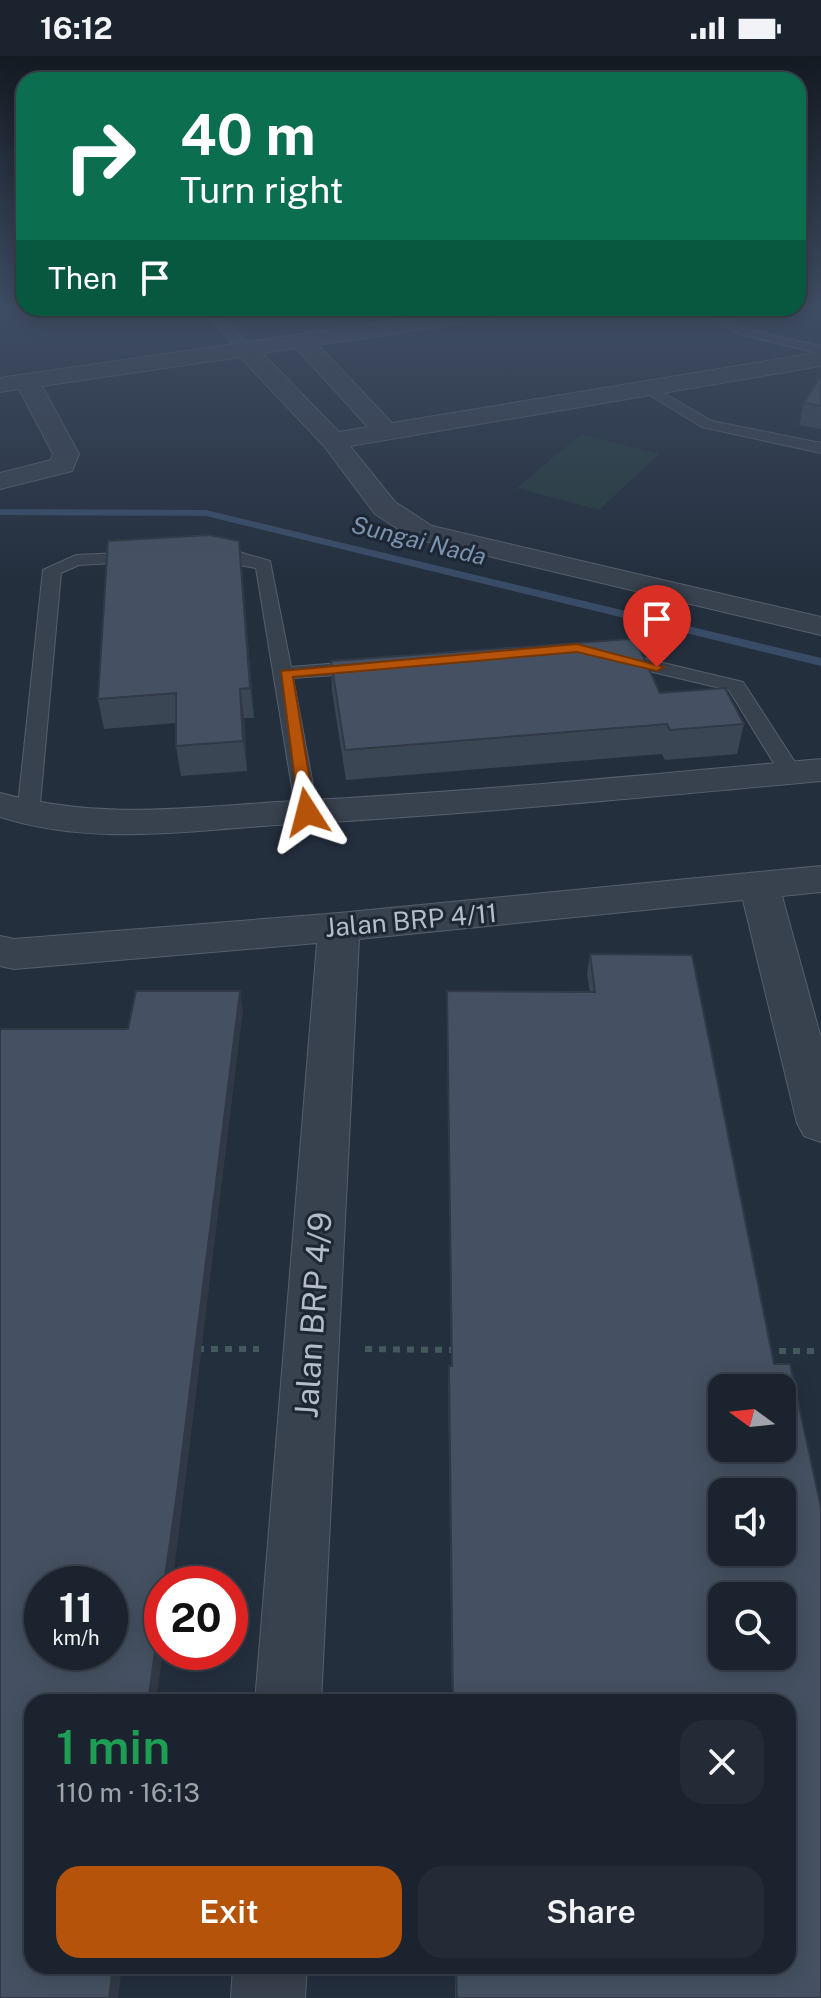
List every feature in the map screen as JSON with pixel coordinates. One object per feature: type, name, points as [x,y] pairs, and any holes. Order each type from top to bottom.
[{"type":"street","points":[[0,481],[63,465],[66,454],[36,398]]},
{"type":"street","points":[[292,398],[333,441],[385,508],[422,532],[821,626]]},
{"type":"street","points":[[354,398],[386,432]]},
{"type":"street","points":[[333,441],[591,398]]},
{"type":"street","points":[[14,810],[79,824],[307,812],[806,771]]},
{"type":"street","name":"Jalan BRP 4/11","points":[[0,951],[14,954],[339,927],[821,879]]},
{"type":"street","points":[[759,886],[821,1123]]},
{"type":"street","name":"Jalan BRP 4/9","points":[[289,1694],[339,927]]},
{"type":"street","points":[[268,1998],[270,1974]]},
{"type":"lane","points":[[664,398],[707,424],[821,448]]},
{"type":"lane","points":[[14,810],[52,570],[76,560],[173,555],[239,557],[264,565],[307,812]]},
{"type":"lane","points":[[592,652],[736,686],[806,771]]},
{"type":"lane","points":[[285,673],[378,666]]},
{"type":"path","points":[[187,1349],[470,1350]]},
{"type":"path","points":[[757,1351],[821,1351]]},
{"type":"green space","points":[[581,434],[659,454],[599,510],[517,488]]},
{"type":"building","points":[[807,398],[821,398],[821,406],[804,403]]},
{"type":"building","points":[[209,535],[239,541],[250,688],[240,689],[243,741],[176,746],[176,693],[98,699],[108,541]]},
{"type":"building","points":[[636,641],[660,693],[725,688],[744,724],[670,730],[667,724],[345,750],[331,661]]},
{"type":"building","points":[[590,954],[692,955],[774,1364],[790,1364],[792,1374],[708,1374],[708,1462],[796,1462],[796,1392],[821,1508],[821,1998],[457,1998],[456,1974],[796,1974],[796,1694],[453,1694],[449,1366],[452,1366],[447,991],[595,992]]},
{"type":"building","points":[[136,991],[240,991],[167,1566],[144,1566],[144,1670],[152,1670],[149,1694],[24,1694],[24,1974],[112,1974],[109,1998],[0,1998],[0,1029],[128,1029]]},
{"type":"waterway","name":"Sungai Nada","points":[[0,512],[206,513],[821,662]]},
{"type":"route","points":[[307,812],[285,673],[577,648],[657,667]]}]
